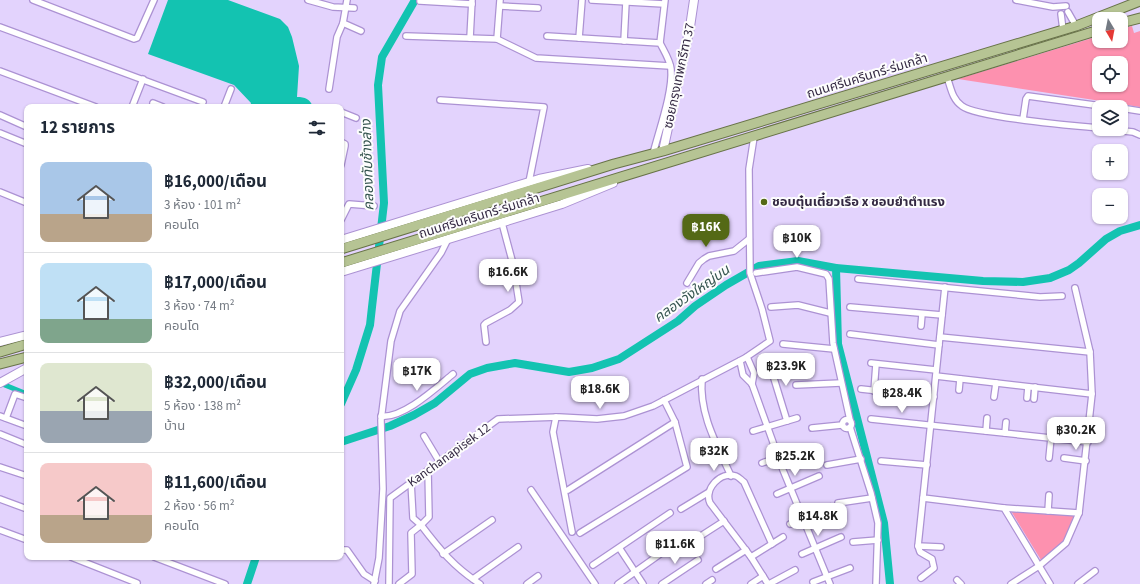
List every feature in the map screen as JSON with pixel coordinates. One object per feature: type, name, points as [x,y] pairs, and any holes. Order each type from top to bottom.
[{"type":"main road","name":"ซอยกรุงเทพกรีฑา 37","points":[[663,151],[690,27],[694,0]]},
{"type":"main road","name":"ถนนศรีนครินทร์-ร่มเกล้า","points":[[344,248],[614,164],[654,154],[1076,26],[1140,2]]},
{"type":"main road","points":[[1128,21],[1140,18]]},
{"type":"main road","name":"ถนนศรีนครินทร์-ร่มเกล้า","points":[[344,270],[397,246],[623,178],[1092,32]]},
{"type":"main road","name":"ถนนศรีนครินทร์-ร่มเกล้า","points":[[344,239],[530,182],[570,172],[614,164]]},
{"type":"main road","name":"ถนนศรีนครินทร์-ร่มเกล้า","points":[[344,263],[361,262],[394,256],[447,240],[569,201],[623,178]]},
{"type":"main road","points":[[0,342],[24,336]]},
{"type":"main road","points":[[0,352],[24,345]]},
{"type":"main road","points":[[0,364],[24,358]]},
{"type":"main road","points":[[0,383],[24,370]]},
{"type":"street","points":[[33,0],[136,39],[154,0]]},
{"type":"street","points":[[308,0],[333,7],[354,8]]},
{"type":"street","points":[[329,88],[338,37],[343,23],[347,0]]},
{"type":"street","points":[[579,38],[582,0]]},
{"type":"street","points":[[592,0],[664,2],[660,43],[670,66],[667,99],[654,154]]},
{"type":"street","points":[[1016,0],[1064,7],[1076,26]]},
{"type":"street","points":[[420,1],[472,2],[470,38]]},
{"type":"street","points":[[624,41],[626,2]]},
{"type":"street","points":[[497,39],[500,3],[538,8]]},
{"type":"street","points":[[1063,30],[1064,7]]},
{"type":"street","points":[[343,23],[361,31]]},
{"type":"street","points":[[0,27],[203,102]]},
{"type":"street","points":[[406,36],[497,39],[536,58],[670,66]]},
{"type":"street","points":[[547,36],[660,43]]},
{"type":"street","points":[[0,71],[88,104]]},
{"type":"street","points":[[948,77],[953,97],[963,107],[987,114],[1092,127]]},
{"type":"street","points":[[133,104],[142,79]]},
{"type":"street","points":[[225,104],[231,89]]},
{"type":"street","points":[[1023,119],[1026,99],[1028,96],[1092,105]]},
{"type":"street","points":[[440,100],[544,107],[530,182]]},
{"type":"street","points":[[1128,109],[1140,111]]},
{"type":"street","points":[[344,113],[356,118]]},
{"type":"street","points":[[0,115],[24,125]]},
{"type":"street","points":[[1128,131],[1140,135]]},
{"type":"street","points":[[0,133],[24,143]]},
{"type":"street","points":[[754,137],[749,169],[749,260],[753,273],[797,267],[826,274],[830,280],[830,313],[834,350],[850,420],[850,427],[861,459],[878,523],[876,584]]},
{"type":"street","points":[[0,192],[24,202]]},
{"type":"street","points":[[344,203],[374,206]]},
{"type":"street","points":[[344,213],[348,204]]},
{"type":"street","points":[[486,342],[484,325],[510,310],[519,302],[513,264],[502,223]]},
{"type":"street","points":[[687,283],[699,263],[704,259],[709,256],[734,251],[749,239]]},
{"type":"street","points":[[344,550],[347,550],[364,574],[374,582],[379,558],[383,489],[381,418],[391,341],[397,317],[441,254],[447,240]]},
{"type":"street","name":"Kanchanapisek 12","points":[[389,584],[390,498],[498,419],[556,417],[597,419],[624,416],[652,406],[747,357],[770,341],[753,273]]},
{"type":"street","points":[[858,279],[1040,297],[1062,296]]},
{"type":"street","points":[[921,578],[934,568],[932,559],[920,552],[918,546],[945,288]]},
{"type":"street","points":[[1011,584],[1040,566],[1066,543],[1079,513],[1086,461],[1092,394],[1090,352],[1075,288]]},
{"type":"street","points":[[771,308],[798,305],[830,313]]},
{"type":"street","points":[[850,307],[942,316]]},
{"type":"street","points":[[921,326],[922,314]]},
{"type":"street","points":[[850,334],[939,345]]},
{"type":"street","points":[[940,337],[1090,352]]},
{"type":"street","points":[[783,344],[834,350]]},
{"type":"street","points":[[747,357],[754,373],[752,384]]},
{"type":"street","points":[[768,359],[787,420]]},
{"type":"street","points":[[740,361],[743,375],[752,384],[791,488],[830,584]]},
{"type":"street","points":[[874,390],[873,364],[936,373],[960,379],[1092,394]]},
{"type":"street","points":[[381,418],[397,413],[427,397],[452,374]]},
{"type":"street","points":[[702,379],[701,393],[710,430],[731,476]]},
{"type":"street","points":[[959,390],[960,379]]},
{"type":"street","points":[[994,397],[996,383]]},
{"type":"street","points":[[796,385],[841,384]]},
{"type":"street","points":[[1027,398],[1031,387]]},
{"type":"street","points":[[1031,387],[1034,399]]},
{"type":"street","points":[[861,389],[934,397]]},
{"type":"street","points":[[6,418],[15,394],[24,397]]},
{"type":"street","points":[[580,533],[687,467],[675,422],[664,400]]},
{"type":"street","points":[[0,416],[24,425]]},
{"type":"street","points":[[556,417],[554,432],[572,532]]},
{"type":"street","points":[[753,431],[797,418]]},
{"type":"street","points":[[986,432],[987,418]]},
{"type":"street","points":[[842,425],[842,421],[846,419],[850,420]]},
{"type":"street","points":[[871,419],[1088,442]]},
{"type":"street","points":[[568,490],[675,422]]},
{"type":"street","points":[[1005,434],[1006,422]]},
{"type":"street","points":[[812,428],[842,425],[847,429],[850,427]]},
{"type":"street","points":[[0,434],[24,444]]},
{"type":"street","points":[[424,436],[439,461]]},
{"type":"street","points":[[1049,458],[1052,438]]},
{"type":"street","points":[[762,463],[807,448]]},
{"type":"street","points":[[1064,458],[1086,461]]},
{"type":"street","points":[[827,465],[861,459]]},
{"type":"street","points":[[881,461],[926,465]]},
{"type":"street","points":[[0,466],[24,475]]},
{"type":"street","points":[[399,584],[412,574],[412,533],[429,517],[428,470]]},
{"type":"street","points":[[772,544],[744,482],[736,476],[731,476],[715,482],[709,492],[708,499],[710,504],[746,550],[769,584],[794,570]]},
{"type":"street","points":[[777,494],[820,476]]},
{"type":"street","points":[[411,482],[413,518],[421,525],[443,554],[460,571],[480,584]]},
{"type":"street","points":[[531,490],[595,584]]},
{"type":"street","points":[[681,509],[709,492]]},
{"type":"street","points":[[1048,511],[1049,495]]},
{"type":"street","points":[[838,503],[872,498]]},
{"type":"street","points":[[923,498],[1004,508],[1079,513]]},
{"type":"street","points":[[0,499],[24,508]]},
{"type":"street","points":[[790,524],[830,507]]},
{"type":"street","points":[[1004,508],[1050,584]]},
{"type":"street","points":[[593,566],[670,513]]},
{"type":"street","points":[[443,554],[492,520]]},
{"type":"street","points":[[696,539],[724,521]]},
{"type":"street","points":[[0,530],[24,539]]},
{"type":"street","points":[[618,584],[684,537]]},
{"type":"street","points":[[751,557],[783,537]]},
{"type":"street","points":[[802,554],[841,537]]},
{"type":"street","points":[[853,542],[878,540]]},
{"type":"street","points":[[918,546],[941,547]]},
{"type":"street","points":[[473,579],[518,547]]},
{"type":"street","points":[[620,548],[643,584]]},
{"type":"street","points":[[716,569],[746,550]]},
{"type":"street","points":[[79,560],[137,583]]},
{"type":"street","points":[[162,560],[225,584]]},
{"type":"street","points":[[662,584],[698,560]]},
{"type":"street","points":[[813,582],[850,568]]},
{"type":"street","points":[[1078,584],[1095,571]]},
{"type":"street","points":[[527,584],[538,576]]},
{"type":"street","points":[[751,584],[763,576]]},
{"type":"street","points":[[706,584],[712,580]]},
{"type":"shaded area","points":[[168,0],[228,0],[280,19],[288,27],[299,66],[297,97],[307,99],[311,104],[251,104],[234,85],[148,54]]},
{"type":"shaded area","points":[[1132,26],[1134,33],[1140,31],[1140,107],[1128,105],[1128,100],[1094,100],[958,79],[1092,38],[1092,48],[1128,48],[1128,27]]},
{"type":"shaded area","points":[[1011,511],[1074,515],[1063,541],[1054,551],[1041,560]]},
{"type":"waterway","name":"คลองทับช้างล่าง","points":[[344,397],[356,370],[370,325],[384,203],[378,85],[382,57],[415,0]]},
{"type":"waterway","name":"คลองวังใหญ่บน","points":[[344,441],[390,426],[414,415],[435,403],[470,374],[487,368],[515,363],[569,372],[592,368],[619,359],[678,321],[695,306],[726,285],[759,266],[798,261],[836,268],[983,281],[1023,282],[1050,278],[1069,270],[1106,239],[1120,231],[1140,225]]},
{"type":"waterway","points":[[836,268],[838,344],[884,523],[890,584]]},
{"type":"waterway","points":[[0,383],[24,393]]},
{"type":"waterway","name":"คลองทับช้างล่าง","points":[[247,584],[255,560]]},
{"type":"place","name":"ชอบตุ๋นเตี๋ยวเรือ x ชอบยำตำแรง","points":[[764,202]]}]
